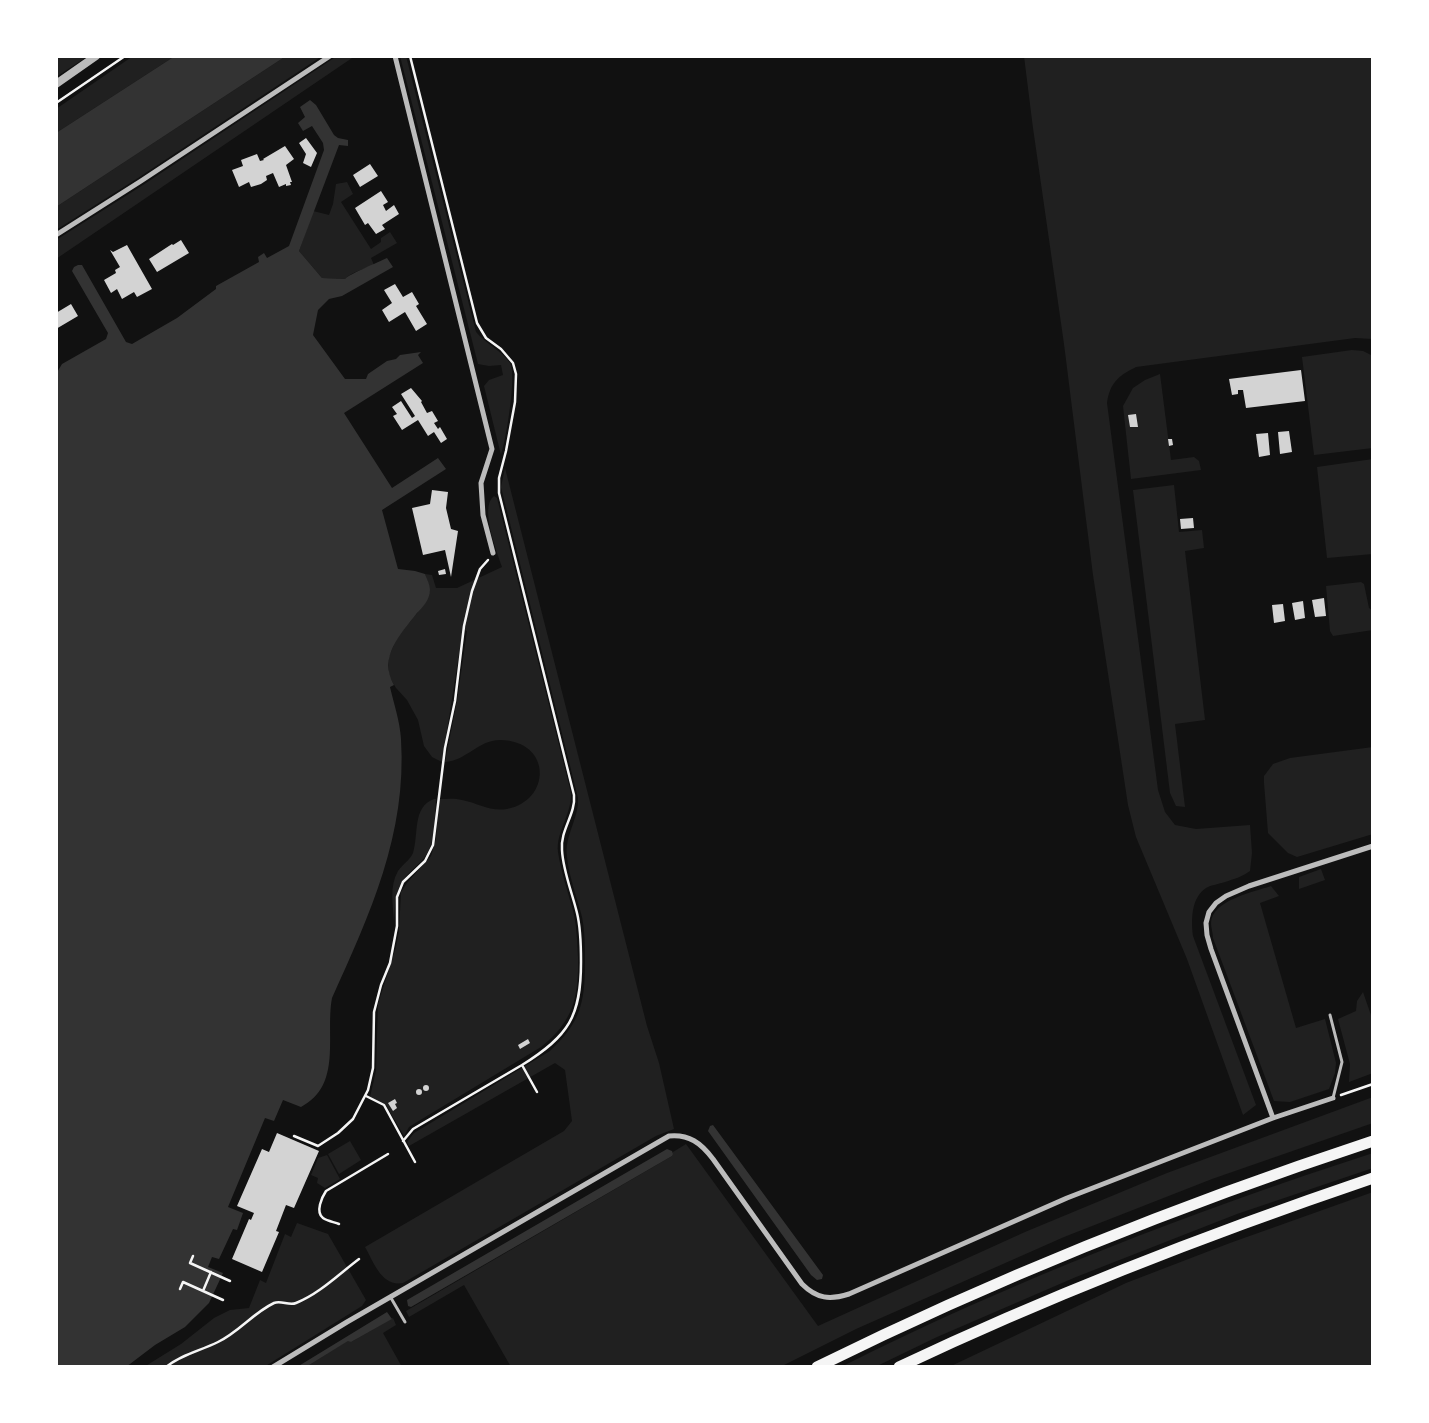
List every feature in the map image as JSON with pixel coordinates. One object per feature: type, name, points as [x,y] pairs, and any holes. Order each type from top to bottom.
[{"type":"highway","points":[[817,1367],[1013,1276],[1156,1218],[1269,1176],[1373,1141]]},
{"type":"highway","points":[[899,1367],[966,1335],[1095,1280],[1225,1230],[1373,1178]]},
{"type":"street","points":[[56,84],[96,56]]},
{"type":"street","points":[[56,235],[141,182],[330,56]]},
{"type":"street","points":[[395,56],[492,449],[481,482],[484,515],[493,553]]},
{"type":"street","points":[[1272,1118],[1211,949],[1206,923],[1209,912],[1216,903],[1241,889],[1373,846]]},
{"type":"street","points":[[273,1367],[390,1297],[669,1136],[679,1135],[691,1138],[702,1146],[802,1284],[818,1297],[830,1298],[849,1294],[1067,1198],[1272,1118],[1333,1098]]},
{"type":"lane","points":[[1330,1015],[1342,1062],[1333,1098]]},
{"type":"lane","points":[[390,1297],[405,1322]]},
{"type":"path","points":[[56,103],[125,56]]},
{"type":"path","points":[[403,1142],[413,1130],[522,1065],[552,1044],[572,1018],[579,1001],[581,988],[580,928],[564,865],[562,847],[575,804],[574,794],[499,493],[499,478],[515,402],[516,374],[513,363],[501,348],[486,338],[477,323],[410,56]]},
{"type":"path","points":[[294,1136],[318,1146],[338,1133],[353,1119],[366,1096],[373,1068],[374,1012],[392,954],[397,926],[397,896],[404,882],[425,861],[433,845],[445,748],[454,701],[464,626],[472,591],[480,569],[493,553]]},
{"type":"path","points":[[522,1065],[537,1092]]},
{"type":"path","points":[[1333,1098],[1373,1084]]},
{"type":"path","points":[[366,1096],[384,1105],[415,1162]]},
{"type":"path","points":[[339,1224],[322,1218],[320,1215],[320,1202],[326,1191],[388,1154]]},
{"type":"path","points":[[193,1256],[190,1263],[230,1280]]},
{"type":"path","points":[[166,1367],[180,1358],[232,1334],[257,1313],[276,1302],[294,1304],[308,1297],[359,1259]]},
{"type":"path","points":[[203,1290],[211,1272]]},
{"type":"path","points":[[180,1289],[183,1282],[224,1300]]},
{"type":"shaded area","points":[[56,56],[88,56],[56,77]]},
{"type":"shaded area","points":[[133,56],[175,56],[56,133],[56,109]]},
{"type":"shaded area","points":[[175,56],[286,56],[56,207],[56,133]]},
{"type":"shaded area","points":[[286,56],[322,56],[56,230],[56,207]]},
{"type":"shaded area","points":[[337,56],[355,56],[56,259],[56,240],[143,185]]},
{"type":"shaded area","points":[[400,56],[406,56],[476,332],[506,358],[512,370],[510,408],[501,455],[484,386],[489,380],[503,375],[501,365],[489,366],[478,364]]},
{"type":"shaded area","points":[[1024,56],[1373,56],[1373,339],[1355,338],[1136,367],[1116,381],[1110,390],[1107,403],[1158,790],[1165,812],[1175,825],[1196,829],[1250,825],[1252,853],[1250,871],[1238,878],[1208,887],[1201,892],[1195,903],[1192,923],[1193,936],[1256,1105],[1243,1115],[1187,959],[1136,837],[1128,805],[1093,575],[1064,344]]},
{"type":"shaded area","points":[[310,100],[316,105],[334,135],[348,140],[348,146],[339,145],[299,251],[322,278],[345,279],[387,258],[393,267],[342,296],[329,299],[318,310],[313,335],[345,379],[366,379],[368,374],[387,361],[396,359],[400,355],[421,352],[418,355],[423,363],[344,413],[392,488],[438,458],[446,469],[382,510],[398,569],[425,574],[430,590],[426,603],[398,638],[393,647],[388,665],[394,685],[390,687],[401,739],[401,774],[398,808],[392,841],[372,904],[332,998],[330,1012],[330,1058],[323,1086],[314,1098],[301,1107],[283,1100],[274,1121],[265,1118],[228,1207],[243,1213],[237,1230],[233,1229],[219,1259],[212,1257],[208,1267],[223,1273],[209,1303],[185,1327],[155,1345],[126,1367],[56,1367],[56,374],[62,364],[106,339],[108,333],[72,271],[74,267],[82,265],[126,342],[132,344],[177,318],[216,289],[216,286],[259,262],[258,257],[264,253],[267,258],[289,246],[324,150],[323,143],[312,126],[303,131],[298,123],[305,117],[300,107]]},
{"type":"shaded area","points":[[347,182],[353,194],[341,202],[371,249],[381,242],[381,238],[390,232],[397,243],[371,258],[374,265],[345,279],[322,278],[299,251],[313,211],[329,215],[336,184]]},
{"type":"shaded area","points":[[1352,350],[1363,351],[1373,356],[1373,448],[1314,455],[1302,357]]},
{"type":"shaded area","points":[[1160,374],[1171,460],[1194,457],[1199,461],[1201,470],[1131,479],[1123,406],[1133,388],[1145,380]]},
{"type":"shaded area","points":[[1373,459],[1373,554],[1327,558],[1317,467]]},
{"type":"shaded area","points":[[505,468],[647,1026],[659,1063],[674,1129],[656,1136],[403,1283],[396,1283],[384,1278],[365,1247],[564,1131],[572,1121],[565,1070],[555,1063],[409,1146],[407,1142],[414,1133],[550,1051],[568,1031],[574,1021],[579,1011],[584,990],[584,928],[569,872],[567,857],[569,835],[578,806],[578,798],[501,487]]},
{"type":"shaded area","points":[[1174,485],[1179,532],[1202,530],[1204,548],[1185,551],[1205,720],[1175,724],[1185,807],[1176,806],[1170,793],[1133,490]]},
{"type":"shaded area","points":[[494,496],[497,498],[571,793],[571,801],[559,837],[558,852],[577,934],[577,984],[572,1008],[552,1038],[541,1047],[409,1127],[404,1136],[386,1105],[370,1097],[376,1071],[378,1004],[396,947],[399,931],[401,892],[431,856],[436,839],[439,799],[459,799],[490,808],[507,809],[522,804],[532,795],[538,784],[540,772],[537,760],[530,750],[517,743],[500,740],[485,743],[459,758],[445,762],[457,701],[467,631],[463,629],[442,762],[432,757],[424,746],[418,720],[407,700],[396,688],[389,676],[389,656],[398,636],[423,606],[428,597],[430,589],[425,574],[432,575],[436,588],[457,588],[502,567],[490,530],[488,510]]},
{"type":"shaded area","points":[[1361,582],[1364,584],[1369,608],[1373,611],[1373,630],[1333,636],[1330,631],[1326,586]]},
{"type":"shaded area","points":[[1373,747],[1373,834],[1297,857],[1288,853],[1268,833],[1264,776],[1273,764],[1290,758]]},
{"type":"shaded area","points":[[436,799],[435,819],[431,844],[424,859],[406,876],[400,885],[396,900],[394,922],[393,883],[398,871],[413,853],[419,815],[422,808]]},
{"type":"shaded area","points":[[1321,869],[1325,880],[1299,889],[1299,877]]},
{"type":"shaded area","points":[[1271,886],[1279,896],[1260,903],[1296,1028],[1325,1019],[1336,1063],[1335,1073],[1329,1089],[1290,1102],[1274,1101],[1213,938],[1211,925],[1213,915],[1218,908],[1235,898]]},
{"type":"shaded area","points":[[1363,992],[1373,1021],[1373,1073],[1349,1082],[1350,1064],[1338,1019],[1356,1011],[1357,1001]]},
{"type":"shaded area","points":[[1373,1097],[1373,1123],[1212,1179],[1064,1237],[856,1329],[780,1367],[511,1367],[464,1285],[409,1317],[406,1311],[672,1156],[673,1152],[686,1144],[818,1326],[1025,1232],[1167,1173]]},
{"type":"shaded area","points":[[713,1125],[823,1275],[822,1279],[817,1280],[811,1275],[708,1131],[710,1126]]},
{"type":"shaded area","points":[[350,1141],[361,1160],[339,1174],[328,1154]]},
{"type":"shaded area","points":[[667,1149],[672,1151],[672,1156],[411,1307],[408,1306],[407,1300]]},
{"type":"shaded area","points":[[1373,1153],[1373,1168],[1237,1214],[1076,1277],[937,1337],[875,1367],[841,1367],[971,1306],[1103,1250],[1237,1199]]},
{"type":"shaded area","points":[[327,1155],[340,1179],[325,1188],[317,1183],[318,1178],[311,1175],[318,1158]]},
{"type":"shaded area","points":[[1373,1192],[1373,1367],[949,1367],[1126,1283],[1230,1243]]},
{"type":"shaded area","points":[[297,1223],[328,1234],[366,1300],[362,1306],[264,1367],[144,1367],[181,1344],[214,1318],[230,1310],[249,1308],[260,1280],[266,1283],[285,1234],[291,1237]]},
{"type":"shaded area","points":[[387,1312],[392,1319],[351,1342],[348,1341],[306,1367],[297,1367]]},
{"type":"shaded area","points":[[393,1318],[396,1325],[383,1333],[402,1367],[306,1367],[349,1340],[351,1342]]},
{"type":"building","points":[[306,138],[317,153],[311,167],[303,163],[306,154],[299,143]]},
{"type":"building","points":[[285,146],[294,159],[286,165],[292,182],[290,182],[291,185],[286,186],[286,184],[279,187],[273,173],[266,176],[267,180],[261,184],[251,187],[249,182],[239,187],[232,170],[243,166],[241,160],[257,154],[260,161],[264,160]]},
{"type":"building","points":[[370,164],[378,176],[360,187],[353,175]]},
{"type":"building","points":[[381,191],[388,202],[383,205],[386,211],[394,205],[399,214],[382,225],[385,229],[376,234],[368,223],[365,225],[355,208]]},
{"type":"building","points":[[181,240],[189,253],[157,272],[149,259]]},
{"type":"building","points":[[127,245],[152,289],[137,297],[134,292],[122,299],[117,289],[111,293],[104,280],[116,273],[115,270],[120,267],[110,250],[113,252]]},
{"type":"building","points":[[395,284],[403,297],[412,292],[419,304],[416,306],[427,324],[416,331],[405,312],[389,322],[382,310],[392,303],[384,290]]},
{"type":"building","points":[[71,304],[78,316],[56,329],[56,313]]},
{"type":"building","points":[[1301,370],[1305,401],[1246,408],[1243,390],[1238,390],[1238,394],[1232,395],[1229,379]]},
{"type":"building","points":[[411,388],[422,401],[427,413],[432,411],[438,421],[434,423],[438,429],[440,427],[447,439],[441,443],[434,432],[428,436],[418,420],[402,430],[393,416],[397,414],[392,407],[401,401],[412,418],[415,416],[401,394]]},
{"type":"building","points":[[1136,414],[1138,427],[1130,427],[1128,415]]},
{"type":"building","points":[[1289,431],[1292,452],[1280,454],[1278,432]]},
{"type":"building","points":[[1268,433],[1270,455],[1259,457],[1256,434]]},
{"type":"building","points":[[1168,439],[1172,439],[1173,445],[1169,446]]},
{"type":"building","points":[[432,490],[448,492],[446,508],[451,529],[458,531],[451,577],[445,550],[423,555],[412,508],[430,504]]},
{"type":"building","points":[[1193,518],[1194,528],[1181,529],[1180,519]]},
{"type":"building","points":[[445,569],[446,574],[439,575],[438,571]]},
{"type":"building","points":[[1324,598],[1326,616],[1315,617],[1312,600]]},
{"type":"building","points":[[1303,601],[1305,618],[1295,620],[1292,603]]},
{"type":"building","points":[[1283,604],[1285,621],[1274,623],[1272,605]]},
{"type":"building","points":[[528,1039],[530,1043],[520,1049],[518,1045]]},
{"type":"building","points":[[426,1085],[429,1088],[426,1091],[423,1088]]},
{"type":"building","points":[[419,1089],[422,1092],[419,1095],[416,1092]]},
{"type":"building","points":[[395,1099],[397,1108],[393,1111],[388,1103]]},
{"type":"building","points":[[277,1133],[319,1151],[294,1208],[286,1205],[276,1231],[279,1232],[262,1272],[232,1259],[249,1219],[251,1220],[254,1213],[237,1206],[262,1149],[269,1152]]}]
